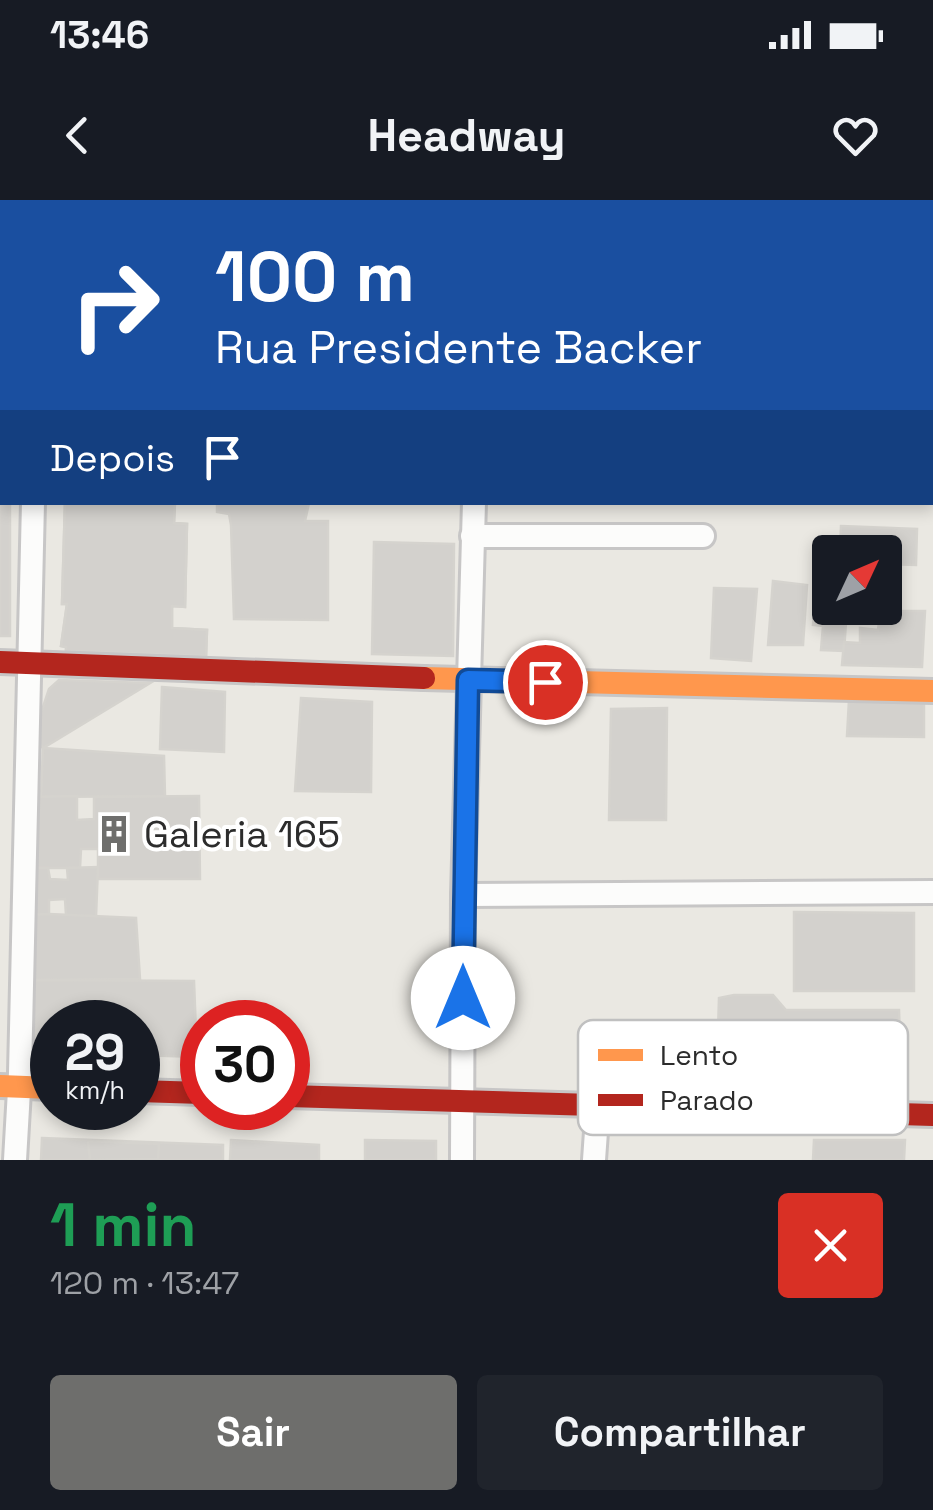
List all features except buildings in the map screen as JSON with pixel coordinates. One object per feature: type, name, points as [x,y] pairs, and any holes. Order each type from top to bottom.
[{"type":"street","points":[[15,1160],[9,1086],[30,663],[33,505]]},
{"type":"street","points":[[462,1160],[463,895],[474,505]]},
{"type":"street","points":[[472,536],[703,536]]},
{"type":"street","points":[[0,662],[468,680],[933,691]]},
{"type":"street","points":[[463,895],[933,892]]},
{"type":"street","points":[[310,1097],[578,1103]]},
{"type":"street","points":[[908,1114],[933,1115]]},
{"type":"street","points":[[594,1160],[596,1135]]},
{"type":"traffic: slow","points":[[424,678],[933,691]]},
{"type":"traffic: slow","points":[[0,1086],[30,1087]]},
{"type":"traffic: jam","points":[[0,662],[424,678]]},
{"type":"traffic: jam","points":[[160,1092],[180,1092]]},
{"type":"traffic: jam","points":[[310,1097],[578,1105]]},
{"type":"traffic: jam","points":[[908,1114],[933,1115]]},
{"type":"place","name":"Galeria 165","points":[[114,834]]},
{"type":"route","points":[[463,998],[468,680],[545,682]]}]
